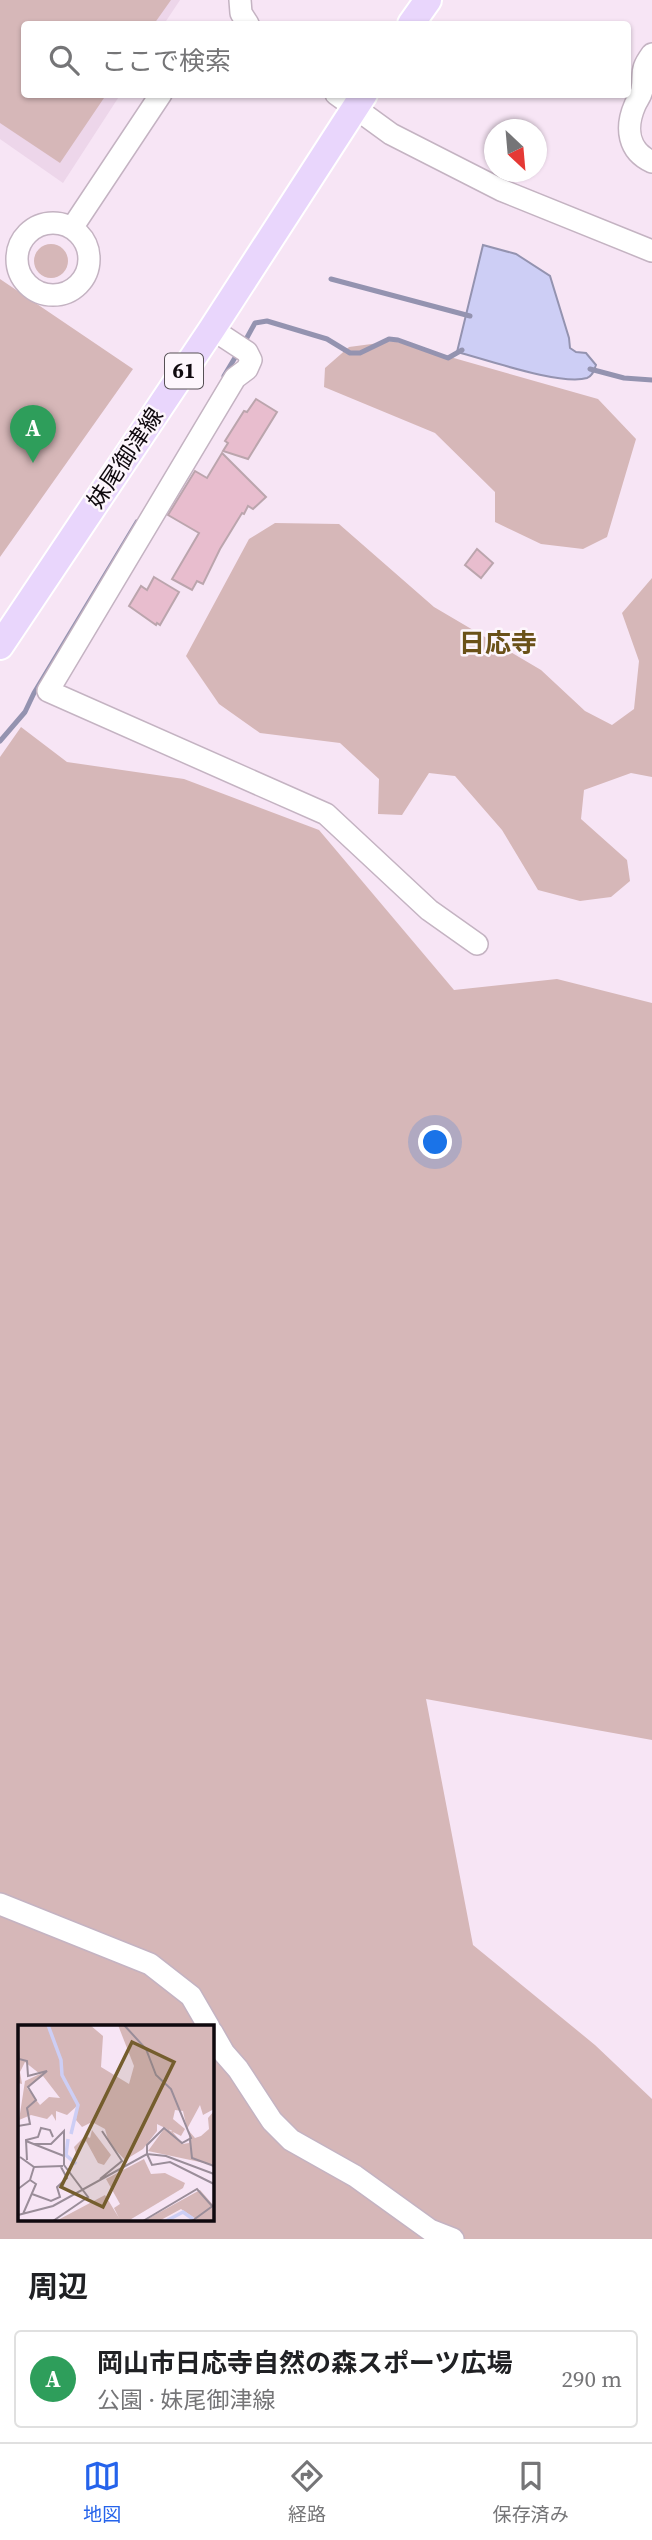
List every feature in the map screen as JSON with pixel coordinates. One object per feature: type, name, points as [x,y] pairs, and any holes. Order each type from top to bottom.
[{"type":"main road","points":[[413,21],[428,0]]},
{"type":"main road","name":"妹尾御津線","points":[[0,646],[212,329],[352,99]]},
{"type":"street","points":[[240,0],[246,21]]},
{"type":"street","points":[[652,54],[643,66],[642,92],[629,121],[629,137],[637,152],[652,162]]},
{"type":"street","points":[[72,228],[158,98]]},
{"type":"street","points":[[352,99],[400,138],[501,190],[652,251]]},
{"type":"street","points":[[212,329],[241,348],[251,360],[247,369],[235,378],[48,691],[326,814],[429,910],[477,944]]},
{"type":"street","points":[[0,1904],[150,1965],[191,1996],[208,2025]]},
{"type":"street","points":[[214,2036],[272,2121],[291,2140],[355,2176],[430,2230],[453,2239]]},
{"type":"shaded area","points":[[0,0],[180,0],[166,21],[21,21],[21,98],[118,98],[63,183],[0,139]]},
{"type":"shaded area","points":[[0,0],[171,0],[156,21],[21,21],[21,98],[104,98],[60,163],[0,123]]},
{"type":"shaded area","points":[[51,244],[63,249],[68,261],[63,273],[51,278],[39,273],[34,261],[39,249]]},
{"type":"shaded area","points":[[0,279],[133,369],[0,557]]},
{"type":"shaded area","points":[[394,341],[598,399],[636,439],[607,537],[583,549],[541,544],[495,522],[495,492],[435,433],[324,387],[325,368],[349,347]]},
{"type":"shaded area","points":[[275,523],[339,524],[434,607],[541,670],[585,711],[612,725],[634,709],[639,661],[622,613],[652,578],[652,777],[631,773],[584,790],[581,819],[627,860],[630,881],[611,897],[580,901],[538,890],[502,830],[455,776],[429,773],[402,815],[378,814],[379,779],[340,743],[260,733],[219,704],[186,656],[249,539]]},
{"type":"shaded area","points":[[21,727],[67,762],[184,779],[319,830],[454,990],[557,979],[652,1003],[652,1740],[426,1699],[473,1945],[595,2045],[652,2099],[652,2239],[0,2239],[0,757]]},
{"type":"water","points":[[483,245],[516,254],[550,276],[570,348],[586,353],[596,365],[591,376],[575,379],[542,375],[457,352]]},
{"type":"building","points":[[256,399],[277,412],[248,459],[223,451],[228,443],[225,441],[244,411],[247,412]]},
{"type":"building","points":[[222,453],[266,497],[253,509],[248,506],[244,514],[242,513],[203,584],[197,581],[192,590],[172,579],[199,533],[168,515],[195,471],[207,478]]},
{"type":"building","points":[[477,549],[493,563],[481,578],[465,565]]},
{"type":"building","points":[[154,577],[179,592],[160,625],[129,606],[141,586],[147,590]]},
{"type":"waterway","points":[[331,279],[470,316]]},
{"type":"waterway","points":[[244,343],[255,323],[267,321],[327,339],[350,353],[360,353],[389,339],[448,358],[462,350]]},
{"type":"waterway","points":[[224,376],[239,351]]},
{"type":"waterway","points":[[590,369],[624,378],[652,380]]},
{"type":"waterway","points":[[0,741],[25,712],[137,522]]},
{"type":"place","name":"岡山市日応寺自然の森スポーツ広場","points":[[33,463]]},
{"type":"district","name":"日応寺","points":[[498,643]]}]
